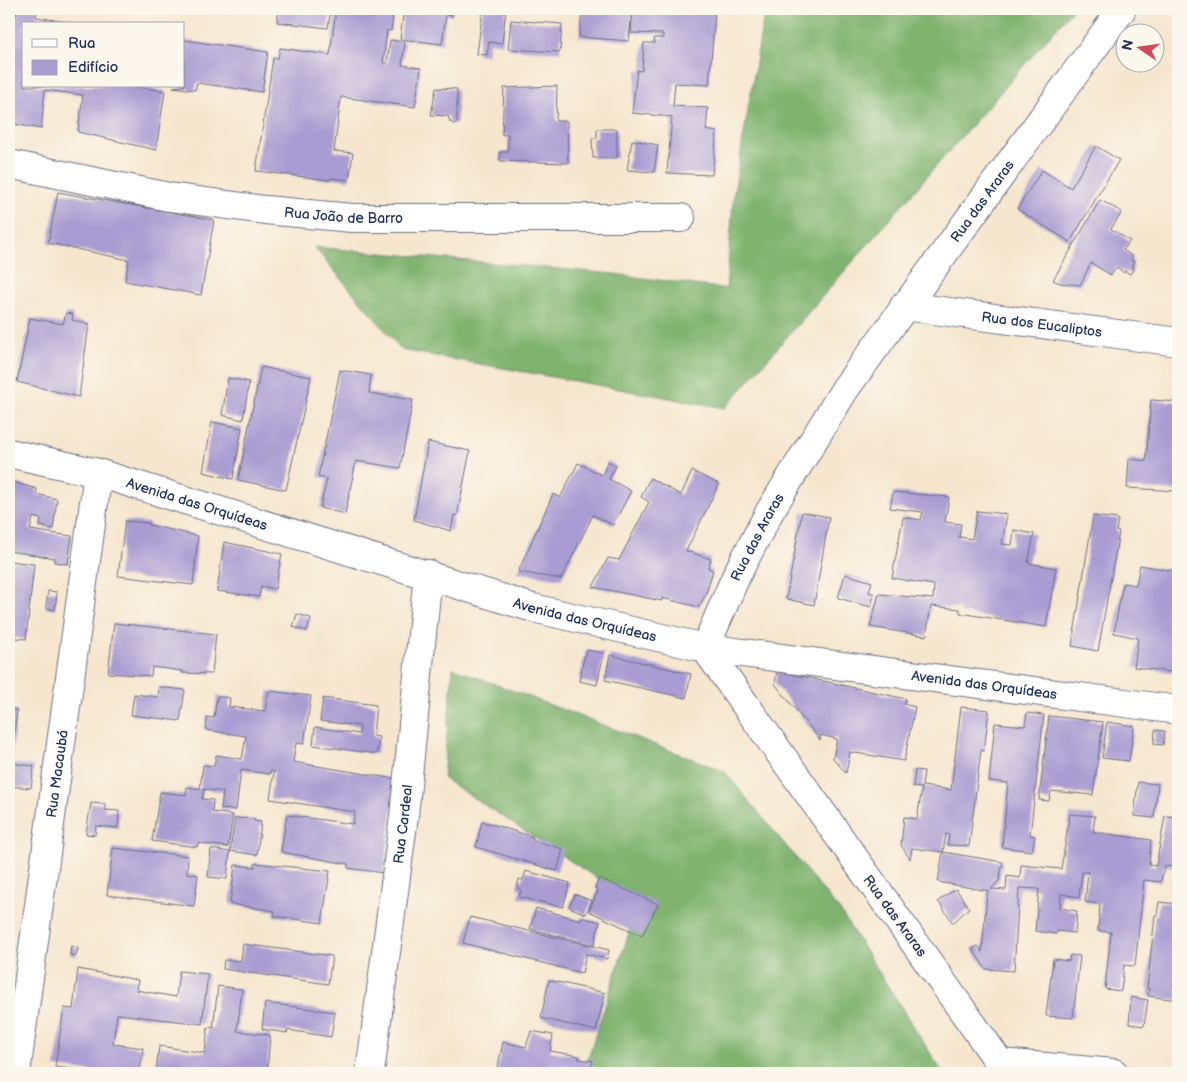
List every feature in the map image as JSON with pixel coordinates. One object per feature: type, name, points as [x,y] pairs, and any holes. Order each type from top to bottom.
[{"type":"street","name":"Rua das Araras","points":[[1004,1068],[705,648],[736,574],[770,511],[845,388],[1122,9]]},
{"type":"street","name":"Rua João de Barro","points":[[9,164],[170,197],[265,210],[352,218],[681,218]]},
{"type":"street","name":"Rua dos Eucaliptos","points":[[904,306],[1178,342]]},
{"type":"street","name":"Avenida das Orquídeas","points":[[9,453],[98,473],[533,608],[705,648],[1178,710]]},
{"type":"street","name":"Rua Macaubá","points":[[16,1073],[98,473]]},
{"type":"street","name":"Rua Cardeal","points":[[370,1073],[402,825],[428,574]]},
{"type":"street","points":[[1004,1068],[1114,1073]]},
{"type":"green space","points":[[765,9],[1073,9],[725,408],[402,350],[314,247],[614,274],[726,289],[734,193]]},
{"type":"green space","points":[[453,668],[724,771],[840,911],[943,1073],[583,1073],[638,905],[443,778]]},
{"type":"building","points":[[17,9],[37,9],[36,17],[67,22],[22,22],[22,88],[145,88],[165,91],[156,150],[78,132],[83,95],[45,90],[41,129],[9,123],[9,14],[16,15]]},
{"type":"building","points":[[279,9],[331,9],[328,28],[277,22]]},
{"type":"building","points":[[336,9],[365,9],[365,14],[393,17],[391,31],[387,30],[383,63],[387,63],[390,40],[405,42],[402,65],[421,68],[415,107],[341,97],[334,151],[353,153],[349,180],[331,178],[330,180],[256,171],[273,58],[278,58],[280,48],[330,55]]},
{"type":"building","points":[[404,9],[453,9],[452,16],[446,15],[442,44],[400,39]]},
{"type":"building","points":[[483,9],[506,9],[502,44],[489,42],[487,55],[477,54]]},
{"type":"building","points":[[620,9],[632,9],[629,41],[579,37],[582,12],[619,14]]},
{"type":"building","points":[[633,9],[681,9],[715,13],[709,85],[675,83],[673,106],[708,108],[706,130],[717,132],[712,175],[667,173],[672,117],[632,113],[637,70],[642,71],[644,43],[655,43],[654,38],[663,38],[663,34],[631,33]]},
{"type":"building","points":[[511,20],[562,24],[560,52],[508,49]]},
{"type":"building","points":[[185,40],[268,52],[262,92],[197,83],[195,90],[180,88],[185,88]]},
{"type":"building","points":[[557,86],[556,121],[567,121],[568,163],[500,161],[500,152],[508,152],[508,134],[502,135],[504,88]]},
{"type":"building","points":[[436,88],[457,89],[457,122],[454,124],[450,122],[448,116],[431,115]]},
{"type":"building","points":[[597,129],[617,129],[617,158],[593,158],[592,138],[597,138]]},
{"type":"building","points":[[632,140],[658,145],[654,172],[627,170]]},
{"type":"building","points":[[1096,146],[1119,160],[1070,242],[1017,209],[1042,170],[1071,188]]},
{"type":"building","points":[[58,192],[214,220],[201,295],[125,281],[129,260],[48,243]]},
{"type":"building","points":[[1100,200],[1122,212],[1111,229],[1130,241],[1123,250],[1133,257],[1131,260],[1134,262],[1132,266],[1134,268],[1130,274],[1125,271],[1124,273],[1117,267],[1111,275],[1091,263],[1080,285],[1060,283],[1053,280]]},
{"type":"building","points":[[66,313],[73,314],[72,320],[89,324],[79,397],[17,382],[30,318],[63,324]]},
{"type":"building","points":[[261,367],[311,377],[286,490],[238,480]]},
{"type":"building","points":[[340,370],[371,375],[369,393],[413,400],[400,468],[356,461],[345,514],[320,508],[327,479],[318,477]]},
{"type":"building","points":[[228,378],[249,382],[243,420],[222,415]]},
{"type":"building","points":[[1151,400],[1178,402],[1178,491],[1127,488],[1129,459],[1146,461]]},
{"type":"building","points":[[212,422],[242,428],[233,479],[203,472]]},
{"type":"building","points":[[428,442],[470,451],[457,516],[454,515],[451,531],[414,520]]},
{"type":"building","points":[[608,461],[616,466],[609,479],[631,491],[613,525],[593,515],[561,579],[518,572],[553,494],[560,498],[578,463],[602,475]]},
{"type":"building","points":[[692,471],[719,484],[686,551],[711,559],[708,568],[713,570],[706,594],[699,607],[662,598],[662,601],[593,587],[608,558],[619,560],[649,502],[641,497],[650,478],[681,495]]},
{"type":"building","points":[[9,481],[37,489],[36,494],[57,499],[53,529],[40,526],[41,519],[33,517],[30,530],[72,536],[68,564],[54,562],[55,558],[9,551]]},
{"type":"building","points":[[893,492],[949,497],[945,522],[961,524],[959,537],[972,539],[977,511],[1007,514],[1002,544],[1012,545],[1014,530],[1034,534],[1028,563],[1056,568],[1046,627],[960,613],[960,609],[931,606],[926,636],[870,627],[879,594],[933,599],[934,585],[892,578],[903,517],[921,520],[923,512],[890,508]]},
{"type":"building","points":[[802,512],[829,517],[814,605],[786,599]]},
{"type":"building","points":[[1093,516],[1118,519],[1116,531],[1119,532],[1098,651],[1072,646]]},
{"type":"building","points":[[125,521],[149,523],[149,525],[198,536],[193,585],[118,576]]},
{"type":"building","points":[[224,542],[282,554],[275,589],[261,586],[259,597],[217,591]]},
{"type":"building","points":[[9,561],[34,564],[26,639],[9,637]]},
{"type":"building","points":[[1175,564],[1178,565],[1178,673],[1134,667],[1138,638],[1114,633],[1123,583],[1136,585],[1140,565],[1175,571]]},
{"type":"building","points":[[845,574],[872,582],[869,592],[874,594],[871,607],[838,598]]},
{"type":"building","points":[[48,591],[57,592],[55,610],[46,608]]},
{"type":"building","points":[[297,614],[311,618],[307,631],[293,627]]},
{"type":"building","points":[[114,623],[216,634],[212,674],[182,673],[183,671],[152,667],[151,676],[108,673]]},
{"type":"building","points":[[586,650],[604,653],[597,685],[579,681]]},
{"type":"building","points":[[610,655],[691,674],[686,698],[605,680]]},
{"type":"building","points":[[777,671],[906,699],[904,704],[915,707],[904,761],[850,752],[846,773],[833,758],[837,739],[821,735],[820,740],[775,684]]},
{"type":"building","points":[[159,687],[185,690],[180,721],[131,715],[134,694],[158,697]]},
{"type":"building","points":[[269,691],[311,696],[304,744],[296,743],[293,762],[396,779],[384,873],[348,868],[348,864],[281,852],[287,815],[353,824],[355,812],[270,799],[274,772],[270,771],[269,774],[241,770],[236,810],[221,809],[223,792],[204,789],[202,799],[213,800],[212,812],[233,815],[228,847],[198,843],[197,847],[152,841],[160,792],[186,795],[187,787],[200,789],[203,765],[214,766],[216,755],[242,759],[246,736],[206,730],[207,717],[214,718],[217,696],[230,698],[229,707],[265,711]]},
{"type":"building","points":[[323,698],[376,705],[373,736],[379,737],[377,754],[313,745],[315,727],[359,734],[360,726],[320,721]]},
{"type":"building","points":[[961,707],[989,710],[984,751],[981,750],[969,846],[948,845],[949,835],[946,834],[943,852],[912,848],[910,859],[901,845],[904,817],[917,819],[922,788],[913,787],[915,770],[924,771],[922,786],[951,790]]},
{"type":"building","points":[[9,709],[17,710],[11,758],[9,758]]},
{"type":"building","points":[[1027,713],[1044,715],[1030,835],[1035,836],[1032,851],[1002,847],[1008,783],[989,781],[995,723],[1025,726]]},
{"type":"building","points":[[1049,716],[1103,722],[1093,795],[1051,791],[1049,801],[1039,800]]},
{"type":"building","points":[[1107,722],[1134,726],[1129,761],[1102,758]]},
{"type":"building","points":[[1155,730],[1165,731],[1163,745],[1154,744]]},
{"type":"building","points":[[9,763],[34,766],[31,788],[9,786]]},
{"type":"building","points":[[1138,782],[1158,784],[1154,818],[1134,816]]},
{"type":"building","points":[[91,803],[105,804],[105,810],[119,811],[118,828],[96,826],[95,835],[86,834]]},
{"type":"building","points":[[1070,814],[1095,816],[1093,832],[1151,840],[1149,865],[1156,866],[1165,816],[1178,817],[1178,884],[1172,883],[1174,867],[1164,866],[1161,882],[1144,880],[1135,966],[1124,965],[1121,991],[1105,989],[1111,932],[1098,931],[1100,904],[1085,902],[1088,872],[1082,872],[1079,897],[1061,894],[1060,908],[1077,911],[1075,933],[1057,931],[1056,934],[1035,931],[1039,889],[1019,888],[1014,971],[986,969],[972,949],[978,946],[982,952],[987,893],[989,891],[938,882],[943,852],[1003,862],[999,881],[991,889],[1006,890],[1007,876],[1020,878],[1021,865],[1061,869]]},
{"type":"building","points":[[235,818],[255,819],[254,821],[261,822],[257,855],[230,851]]},
{"type":"building","points":[[482,821],[533,837],[532,840],[563,849],[557,871],[476,847]]},
{"type":"building","points":[[113,848],[188,856],[187,873],[198,875],[194,906],[107,895]]},
{"type":"building","points":[[211,849],[230,852],[227,879],[208,877]]},
{"type":"building","points":[[255,863],[330,871],[322,923],[274,916],[275,911],[230,904],[235,865],[255,867]]},
{"type":"building","points":[[526,871],[570,883],[563,907],[519,897],[521,889],[517,888],[519,879],[523,880]]},
{"type":"building","points":[[599,878],[658,904],[642,936],[589,911],[598,890],[595,888]]},
{"type":"building","points":[[956,889],[969,908],[953,923],[938,901]]},
{"type":"building","points":[[575,894],[592,901],[586,914],[569,907]]},
{"type":"building","points":[[1159,902],[1178,904],[1178,1000],[1148,996],[1149,989],[1147,989],[1155,915],[1157,915]]},
{"type":"building","points":[[536,908],[581,920],[581,917],[600,922],[594,945],[530,929]]},
{"type":"building","points":[[470,917],[609,950],[607,959],[586,954],[582,973],[463,943]]},
{"type":"building","points":[[243,944],[332,956],[328,984],[223,969],[224,960],[241,961]]},
{"type":"building","points":[[71,946],[78,948],[76,956],[70,955]]},
{"type":"building","points":[[1070,955],[1080,956],[1073,1018],[1046,1016],[1053,959],[1069,961]]},
{"type":"building","points":[[78,969],[138,980],[136,990],[176,997],[179,971],[208,974],[202,1024],[117,1014],[113,1044],[143,1048],[139,1073],[105,1073],[55,1067],[64,1008],[73,1009]]},
{"type":"building","points":[[549,980],[605,993],[596,1031],[541,1018]]},
{"type":"building","points":[[218,986],[242,989],[237,1031],[270,1035],[267,1073],[156,1073],[159,1046],[205,1053],[208,1027],[213,1028]]},
{"type":"building","points":[[1131,997],[1148,1000],[1144,1026],[1129,1024]]},
{"type":"building","points":[[265,1003],[335,1012],[331,1037],[288,1030],[287,1033],[262,1029]]},
{"type":"building","points":[[531,1031],[553,1035],[550,1051],[579,1056],[579,1059],[593,1061],[590,1073],[531,1073],[521,1071],[520,1073],[509,1073],[497,1071],[503,1042],[526,1047]]}]
